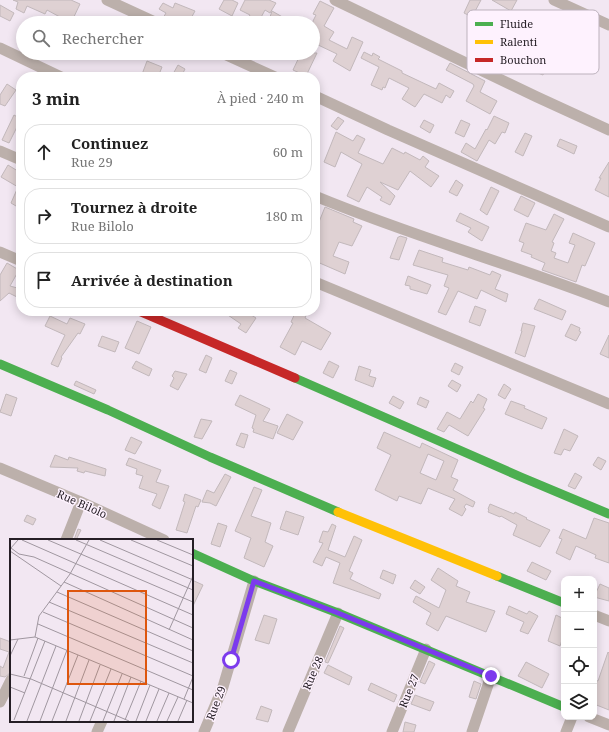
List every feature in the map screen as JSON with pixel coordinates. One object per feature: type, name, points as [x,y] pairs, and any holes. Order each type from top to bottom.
[{"type":"street","points":[[107,0],[141,16]]},
{"type":"street","points":[[336,0],[467,63]]},
{"type":"street","points":[[554,0],[576,10]]},
{"type":"street","points":[[599,20],[609,25]]},
{"type":"street","points":[[0,48],[16,56]]},
{"type":"street","points":[[25,60],[50,72]]},
{"type":"street","points":[[237,60],[264,72]]},
{"type":"street","points":[[489,74],[609,130]]},
{"type":"street","points":[[320,98],[388,130],[609,227]]},
{"type":"street","points":[[0,152],[16,158]]},
{"type":"street","points":[[320,198],[378,221],[564,284],[609,302]]},
{"type":"street","points":[[0,252],[16,259]]},
{"type":"street","points":[[320,284],[609,404]]},
{"type":"street","points":[[151,316],[609,514]]},
{"type":"street","points":[[0,364],[108,410],[210,458],[310,501],[561,602]]},
{"type":"street","name":"Rue Bilolo","points":[[0,468],[81,502],[162,539]]},
{"type":"street","points":[[66,539],[81,502]]},
{"type":"street","points":[[193,553],[254,581],[338,613],[561,706]]},
{"type":"street","name":"Rue 29","points":[[204,732],[223,687],[254,581]]},
{"type":"street","name":"Rue 28","points":[[288,732],[338,613]]},
{"type":"street","points":[[597,616],[609,621]]},
{"type":"street","name":"Rue 27","points":[[392,732],[426,649]]},
{"type":"street","points":[[472,732],[491,676]]},
{"type":"street","points":[[0,702],[10,682]]},
{"type":"street","points":[[566,732],[571,720]]},
{"type":"street","points":[[596,720],[609,725]]},
{"type":"street","points":[[97,732],[102,722]]},
{"type":"building","points":[[13,0],[71,0],[80,4],[74,16],[58,16],[47,10],[45,14],[27,6],[24,13],[16,9],[18,2]]},
{"type":"building","points":[[224,0],[232,0],[238,3],[232,16],[219,9]]},
{"type":"building","points":[[245,0],[269,0],[276,3],[270,13],[265,10],[262,16],[249,16],[240,10]]},
{"type":"building","points":[[470,0],[481,0],[476,10],[467,10],[467,14],[464,13]]},
{"type":"building","points":[[492,0],[517,0],[512,10]]},
{"type":"building","points":[[320,1],[334,8],[324,26],[334,32],[329,40],[347,49],[352,37],[363,42],[350,71],[333,61],[337,54],[320,46],[320,16],[316,16],[313,14]]},
{"type":"building","points":[[163,3],[173,8],[175,3],[195,11],[192,16],[164,16],[166,13],[159,9]]},
{"type":"building","points":[[0,5],[14,13],[10,21],[0,16]]},
{"type":"building","points":[[272,11],[281,16],[270,16]]},
{"type":"building","points":[[364,52],[372,56],[373,53],[380,57],[378,59],[402,71],[402,73],[436,89],[439,83],[454,91],[450,98],[446,95],[442,103],[424,94],[415,107],[402,99],[409,88],[389,78],[385,88],[383,87],[382,90],[371,85],[379,67],[361,58]]},
{"type":"building","points":[[298,60],[314,60],[308,72],[297,72],[293,70]]},
{"type":"building","points":[[147,61],[162,67],[160,72],[143,72]]},
{"type":"building","points":[[450,63],[467,72],[467,74],[471,74],[485,81],[480,92],[497,101],[490,114],[466,101],[474,86],[473,84],[446,70]]},
{"type":"building","points":[[178,65],[185,69],[184,72],[174,72]]},
{"type":"building","points":[[7,84],[16,90],[5,106],[0,104],[0,95]]},
{"type":"building","points":[[14,115],[16,116],[16,129],[9,143],[2,140]]},
{"type":"building","points":[[494,116],[509,123],[505,133],[502,132],[495,144],[489,140],[477,161],[461,152],[466,143],[475,149]]},
{"type":"building","points":[[338,117],[344,121],[337,130],[331,126]]},
{"type":"building","points":[[424,120],[434,125],[430,133],[420,127]]},
{"type":"building","points":[[461,120],[470,124],[464,137],[455,133]]},
{"type":"building","points":[[336,132],[353,141],[357,135],[365,139],[358,153],[383,164],[392,148],[404,154],[405,152],[420,160],[423,156],[429,161],[425,167],[439,176],[431,187],[410,171],[398,190],[380,182],[395,196],[390,205],[380,200],[382,197],[367,187],[359,202],[347,196],[362,164],[341,152],[335,167],[324,162]]},
{"type":"building","points":[[525,133],[532,136],[523,156],[515,152]]},
{"type":"building","points":[[560,139],[577,146],[574,154],[557,146]]},
{"type":"building","points":[[609,162],[609,197],[595,190],[601,178],[599,178]]},
{"type":"building","points":[[8,165],[16,170],[16,186],[1,177]]},
{"type":"building","points":[[456,180],[463,185],[457,196],[449,192]]},
{"type":"building","points":[[491,187],[499,191],[487,215],[480,210]]},
{"type":"building","points":[[16,192],[16,206],[11,203]]},
{"type":"building","points":[[521,196],[535,203],[528,217],[514,210]]},
{"type":"building","points":[[325,207],[354,219],[353,222],[362,226],[352,246],[339,242],[333,256],[349,262],[345,274],[320,263],[320,220]]},
{"type":"building","points":[[460,213],[489,227],[482,241],[468,232],[471,228],[456,221]]},
{"type":"building","points":[[554,214],[564,219],[552,242],[554,243],[551,251],[556,253],[554,258],[568,263],[575,245],[569,243],[573,233],[595,243],[585,266],[582,265],[576,282],[542,270],[545,263],[531,257],[532,255],[521,251],[524,243],[519,241],[526,223],[546,230]]},
{"type":"building","points":[[400,236],[407,238],[399,260],[390,258],[398,237]]},
{"type":"building","points":[[419,250],[443,258],[442,262],[468,270],[469,267],[490,275],[492,271],[501,275],[495,289],[508,294],[506,302],[481,290],[477,299],[458,291],[446,315],[438,312],[449,288],[444,286],[448,275],[413,265]]},
{"type":"building","points":[[7,263],[16,268],[16,275],[10,286],[16,288],[16,296],[9,293],[0,301],[0,275]]},
{"type":"building","points":[[408,276],[431,285],[427,294],[410,289],[410,286],[405,285]]},
{"type":"building","points":[[539,299],[566,311],[562,320],[534,309]]},
{"type":"building","points":[[475,306],[486,310],[480,326],[469,322]]},
{"type":"building","points":[[50,316],[67,324],[70,318],[85,324],[80,334],[78,333],[61,357],[62,358],[58,367],[51,364],[65,335],[45,326]]},
{"type":"building","points":[[229,316],[253,316],[256,318],[246,333],[238,328],[241,324]]},
{"type":"building","points":[[294,316],[306,316],[305,318],[331,333],[321,350],[302,341],[295,355],[280,347],[293,323],[291,322]]},
{"type":"building","points":[[137,321],[151,327],[139,354],[125,348]]},
{"type":"building","points":[[523,323],[535,326],[525,357],[515,353]]},
{"type":"building","points":[[571,324],[580,328],[579,331],[581,332],[576,341],[565,336]]},
{"type":"building","points":[[609,335],[609,358],[600,354]]},
{"type":"building","points":[[102,336],[119,342],[115,352],[98,346]]},
{"type":"building","points":[[206,355],[212,358],[206,373],[199,370]]},
{"type":"building","points":[[136,361],[152,369],[149,376],[132,368]]},
{"type":"building","points":[[329,361],[339,366],[333,378],[323,373]]},
{"type":"building","points":[[455,363],[463,367],[459,375],[451,371]]},
{"type":"building","points":[[359,366],[371,370],[369,376],[376,378],[373,387],[355,380]]},
{"type":"building","points":[[230,370],[237,373],[232,384],[225,381]]},
{"type":"building","points":[[175,371],[187,374],[178,390],[170,386],[174,378],[172,376]]},
{"type":"building","points":[[452,380],[461,385],[457,392],[448,386]]},
{"type":"building","points":[[76,381],[96,390],[94,394],[74,385]]},
{"type":"building","points":[[504,384],[511,389],[505,399],[498,395]]},
{"type":"building","points":[[6,394],[17,398],[11,416],[0,412]]},
{"type":"building","points":[[478,394],[487,399],[483,408],[485,409],[468,436],[449,425],[444,432],[437,429],[447,412],[460,419],[471,401],[473,403]]},
{"type":"building","points":[[240,395],[270,409],[263,421],[278,426],[273,439],[253,432],[254,429],[252,428],[256,415],[235,405]]},
{"type":"building","points":[[393,396],[404,402],[400,409],[389,403]]},
{"type":"building","points":[[420,397],[429,401],[426,408],[417,404]]},
{"type":"building","points":[[511,401],[525,406],[524,408],[547,418],[542,429],[505,414]]},
{"type":"building","points":[[287,414],[303,422],[293,440],[277,433]]},
{"type":"building","points":[[201,419],[212,421],[202,439],[194,437]]},
{"type":"building","points":[[564,429],[578,436],[570,451],[564,449],[561,455],[554,453]]},
{"type":"building","points":[[384,432],[420,448],[422,443],[458,460],[451,477],[458,480],[453,490],[475,502],[473,507],[466,504],[464,507],[466,509],[462,516],[449,509],[455,499],[428,488],[421,504],[399,496],[397,501],[375,490],[391,455],[377,448]],"holes":[[[428,454],[444,461],[436,480],[420,473]]]},
{"type":"building","points":[[241,433],[248,435],[244,448],[236,445]]},
{"type":"building","points":[[131,437],[142,442],[135,454],[125,450]]},
{"type":"building","points":[[55,455],[68,460],[69,457],[106,469],[105,476],[85,471],[84,473],[77,471],[78,468],[50,467]]},
{"type":"building","points":[[598,457],[606,461],[601,470],[593,465]]},
{"type":"building","points":[[129,458],[161,470],[156,482],[169,486],[160,509],[152,505],[157,494],[139,488],[143,476],[136,474],[137,469],[126,465]]},
{"type":"building","points":[[575,473],[582,477],[575,489],[568,486]]},
{"type":"building","points":[[225,474],[231,477],[216,506],[210,503],[202,502],[207,490],[214,493]]},
{"type":"building","points":[[254,487],[262,490],[251,516],[271,523],[265,542],[273,546],[264,567],[244,558],[251,538],[235,531]]},
{"type":"building","points":[[185,494],[201,500],[198,507],[196,506],[187,533],[176,530],[185,502],[183,501]]},
{"type":"building","points":[[490,504],[514,514],[515,512],[550,530],[540,547],[513,535],[517,525],[501,516],[500,517],[488,512]]},
{"type":"building","points":[[286,511],[304,517],[298,535],[280,529]]},
{"type":"building","points":[[27,515],[36,519],[33,525],[24,521]]},
{"type":"building","points":[[594,518],[609,523],[609,563],[595,558],[596,555],[576,546],[570,560],[556,553],[562,539],[559,538],[563,529],[586,539]]},
{"type":"building","points":[[218,523],[227,526],[220,547],[211,544]]},
{"type":"building","points":[[332,524],[336,526],[328,550],[345,557],[354,536],[362,540],[349,571],[353,573],[350,579],[381,594],[379,599],[333,583],[340,563],[326,557],[322,566],[313,562],[323,543],[319,542],[323,531],[328,532]]},
{"type":"building","points":[[78,529],[81,530],[76,539],[74,539]]},
{"type":"building","points":[[532,562],[551,571],[546,580],[527,571]]},
{"type":"building","points":[[438,568],[458,581],[456,586],[470,592],[466,602],[495,611],[486,632],[446,616],[438,631],[426,624],[431,613],[413,602],[416,596],[439,608],[446,590],[431,580]]},
{"type":"building","points":[[383,570],[396,575],[393,584],[380,578]]},
{"type":"building","points":[[193,580],[203,585],[193,606]]},
{"type":"building","points":[[415,580],[425,587],[420,594],[410,588]]},
{"type":"building","points":[[600,584],[609,588],[609,601],[597,598],[597,590]]},
{"type":"building","points":[[509,606],[527,614],[529,611],[538,616],[528,634],[520,631],[524,622],[506,614]]},
{"type":"building","points":[[264,615],[277,619],[269,644],[255,640]]},
{"type":"building","points":[[556,615],[561,618],[561,643],[560,646],[548,641]]},
{"type":"building","points":[[340,626],[344,628],[328,663],[325,662]]},
{"type":"building","points":[[0,638],[10,642],[10,671],[5,677],[0,676],[0,666],[3,668],[9,652],[0,649]]},
{"type":"building","points":[[608,652],[609,710],[597,705],[598,681]]},
{"type":"building","points":[[429,661],[435,664],[425,684],[420,682]]},
{"type":"building","points":[[526,662],[549,674],[542,688],[518,676]]},
{"type":"building","points":[[328,665],[352,677],[349,685],[324,673]]},
{"type":"building","points":[[474,681],[481,684],[476,699],[469,697]]},
{"type":"building","points":[[371,683],[397,695],[394,702],[368,690]]},
{"type":"building","points":[[415,695],[434,702],[430,711],[411,704]]},
{"type":"building","points":[[261,706],[272,710],[268,722],[256,719]]},
{"type":"building","points":[[405,722],[416,725],[414,732],[403,732]]},
{"type":"traffic: fast","points":[[0,364],[338,512]]},
{"type":"traffic: fast","points":[[295,378],[609,514]]},
{"type":"traffic: fast","points":[[193,553],[254,581],[338,613],[561,706]]},
{"type":"traffic: fast","points":[[497,576],[561,602]]},
{"type":"traffic: slow","points":[[338,512],[497,576]]},
{"type":"traffic: jam","points":[[151,316],[295,378]]},
{"type":"route","points":[[231,660],[254,581],[338,613],[491,676]]}]
